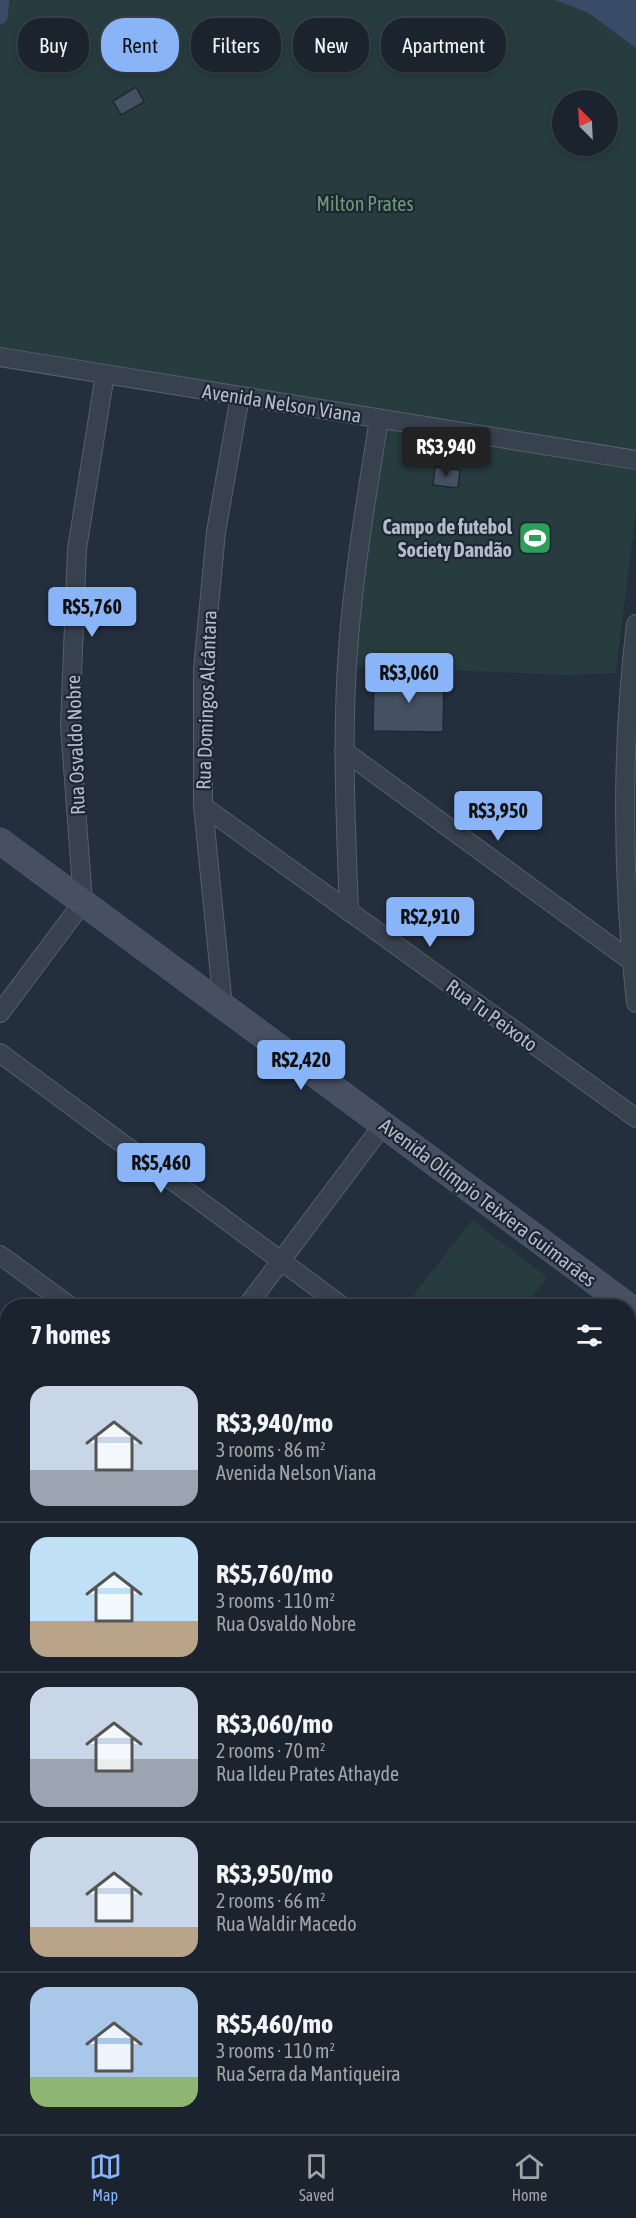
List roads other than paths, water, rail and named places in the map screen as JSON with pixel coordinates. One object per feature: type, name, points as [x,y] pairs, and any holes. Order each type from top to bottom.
[{"type":"street","name":"Avenida Nelson Viana","points":[[0,357],[636,460]]},
{"type":"street","name":"Rua Osvaldo Nobre","points":[[83,902],[70,726],[77,549],[105,374]]},
{"type":"street","name":"Rua Domingos Alcântara","points":[[223,1006],[203,806],[203,669],[216,532],[240,396]]},
{"type":"street","points":[[349,912],[344,752],[347,664],[360,537],[379,419]]},
{"type":"street","points":[[636,624],[628,685],[625,777],[636,1003]]},
{"type":"street","points":[[344,752],[634,961]]},
{"type":"street","name":"Rua Tu Peixoto","points":[[203,806],[636,1118]]},
{"type":"street","name":"Avenida Olímpio Teixiera Guimarães","points":[[0,841],[617,1299]]},
{"type":"street","points":[[0,1013],[83,902]]},
{"type":"street","points":[[0,1053],[333,1299]]},
{"type":"street","points":[[252,1299],[383,1125]]},
{"type":"street","points":[[0,1255],[60,1299]]},
{"type":"water","points":[[555,0],[636,0],[636,48],[587,12]]},
{"type":"waterway","points":[[0,16],[1,0]]},
{"type":"place","name":"Campo de futebol Society Dandão","points":[[535,538]]},
{"type":"park label","name":"Milton Prates","points":[[365,203]]}]
